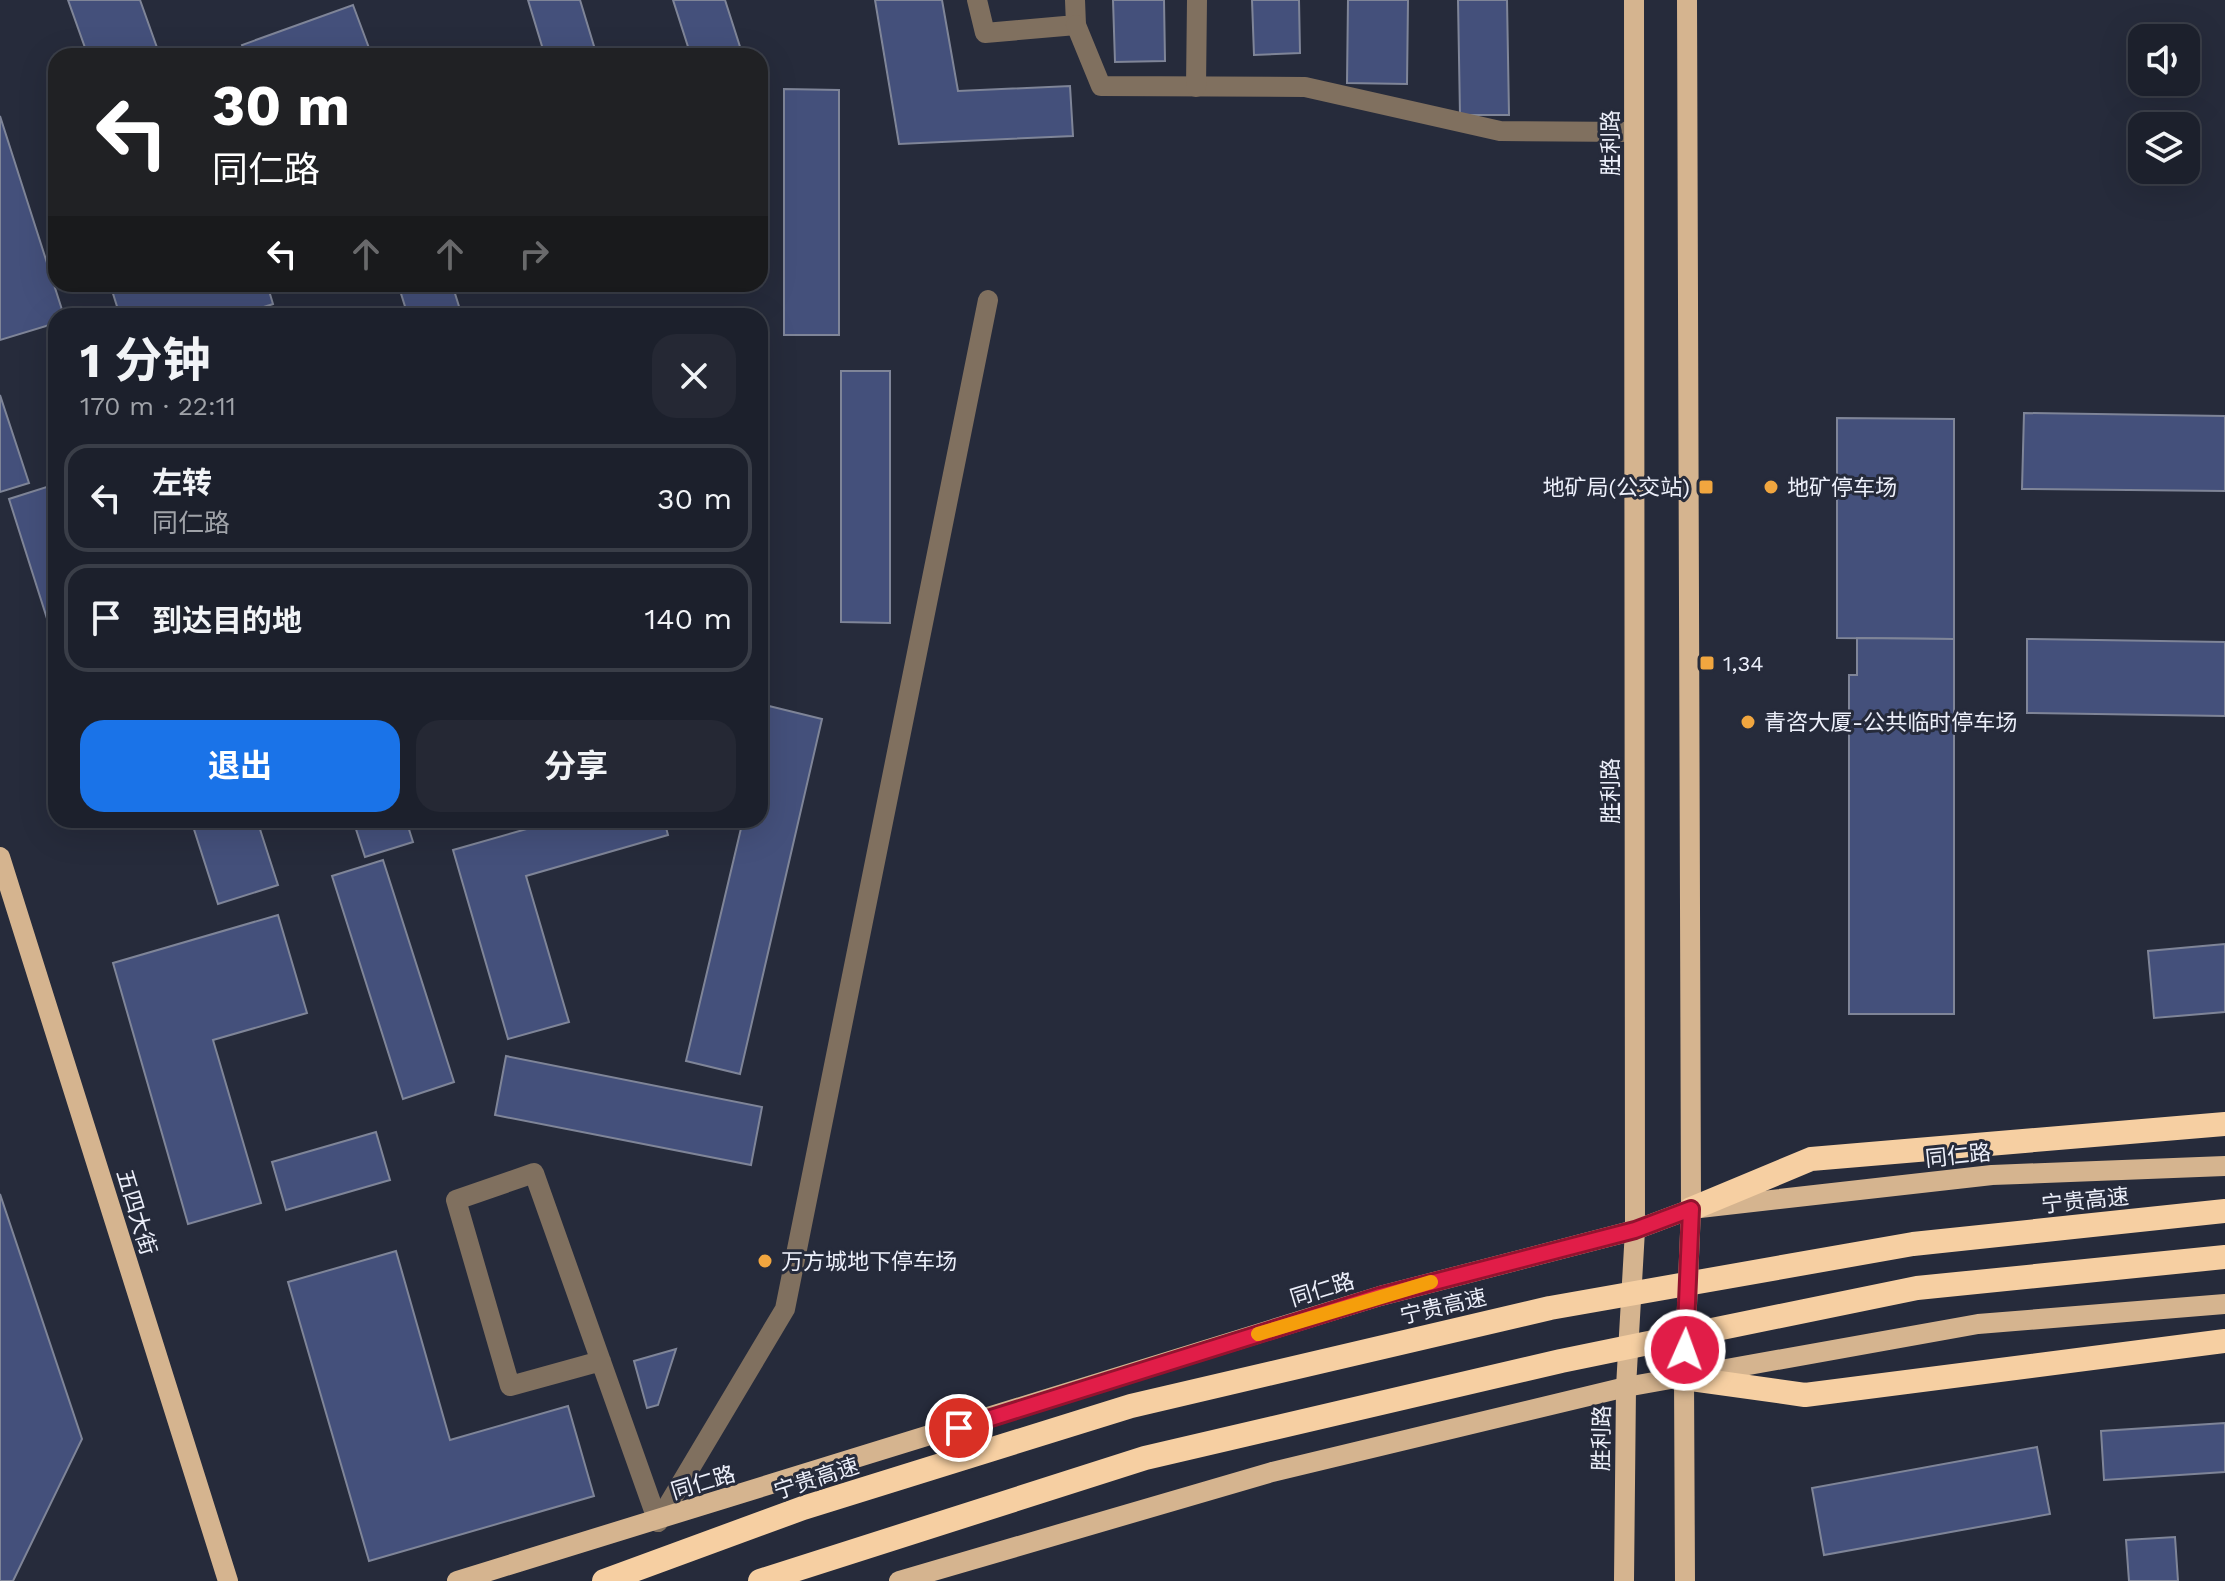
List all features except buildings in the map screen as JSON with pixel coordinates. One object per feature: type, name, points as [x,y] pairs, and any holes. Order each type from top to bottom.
[{"type":"highway","points":[[1691,1209],[1811,1159],[2225,1124]]},
{"type":"highway","name":"宁贵高速","points":[[604,1581],[803,1508],[1131,1406],[1550,1308],[1913,1244],[2225,1211]]},
{"type":"highway","points":[[760,1581],[1145,1458],[1561,1361],[1917,1288],[2225,1257]]},
{"type":"highway","points":[[1684,1378],[1805,1395],[2225,1341]]},
{"type":"main road","name":"胜利路","points":[[1624,1581],[1626,1387],[1635,1230],[1634,0]]},
{"type":"main road","points":[[1685,1581],[1684,1378],[1691,1209],[1687,0]]},
{"type":"main road","name":"五四大街","points":[[0,857],[228,1581]]},
{"type":"main road","name":"同仁路","points":[[457,1581],[658,1522],[1380,1296],[1635,1230],[1691,1209],[1992,1175],[2225,1166]]},
{"type":"main road","points":[[899,1581],[1272,1472],[1626,1387],[1978,1324],[2225,1304]]},
{"type":"street","points":[[977,0],[985,33],[1076,25]]},
{"type":"street","points":[[1075,0],[1076,25],[1101,86],[1305,87],[1500,131],[1634,132]]},
{"type":"street","points":[[1196,87],[1197,0]]},
{"type":"street","points":[[658,1522],[785,1309],[988,300]]},
{"type":"street","points":[[601,1361],[510,1386],[456,1200],[534,1173],[601,1361],[658,1522]]},
{"type":"slow traffic","points":[[1258,1334],[1431,1282]]},
{"type":"place","name":"地矿局(公交站)","points":[[1706,487]]},
{"type":"place","name":"地矿停车场","points":[[1771,487]]},
{"type":"place","name":"1,34","points":[[1707,663]]},
{"type":"place","name":"青咨大厦-公共临时停车场","points":[[1748,722]]},
{"type":"place","name":"万方城地下停车场","points":[[765,1261]]},
{"type":"route","points":[[959,1428],[1380,1296],[1635,1230],[1691,1209],[1685,1350]]}]
